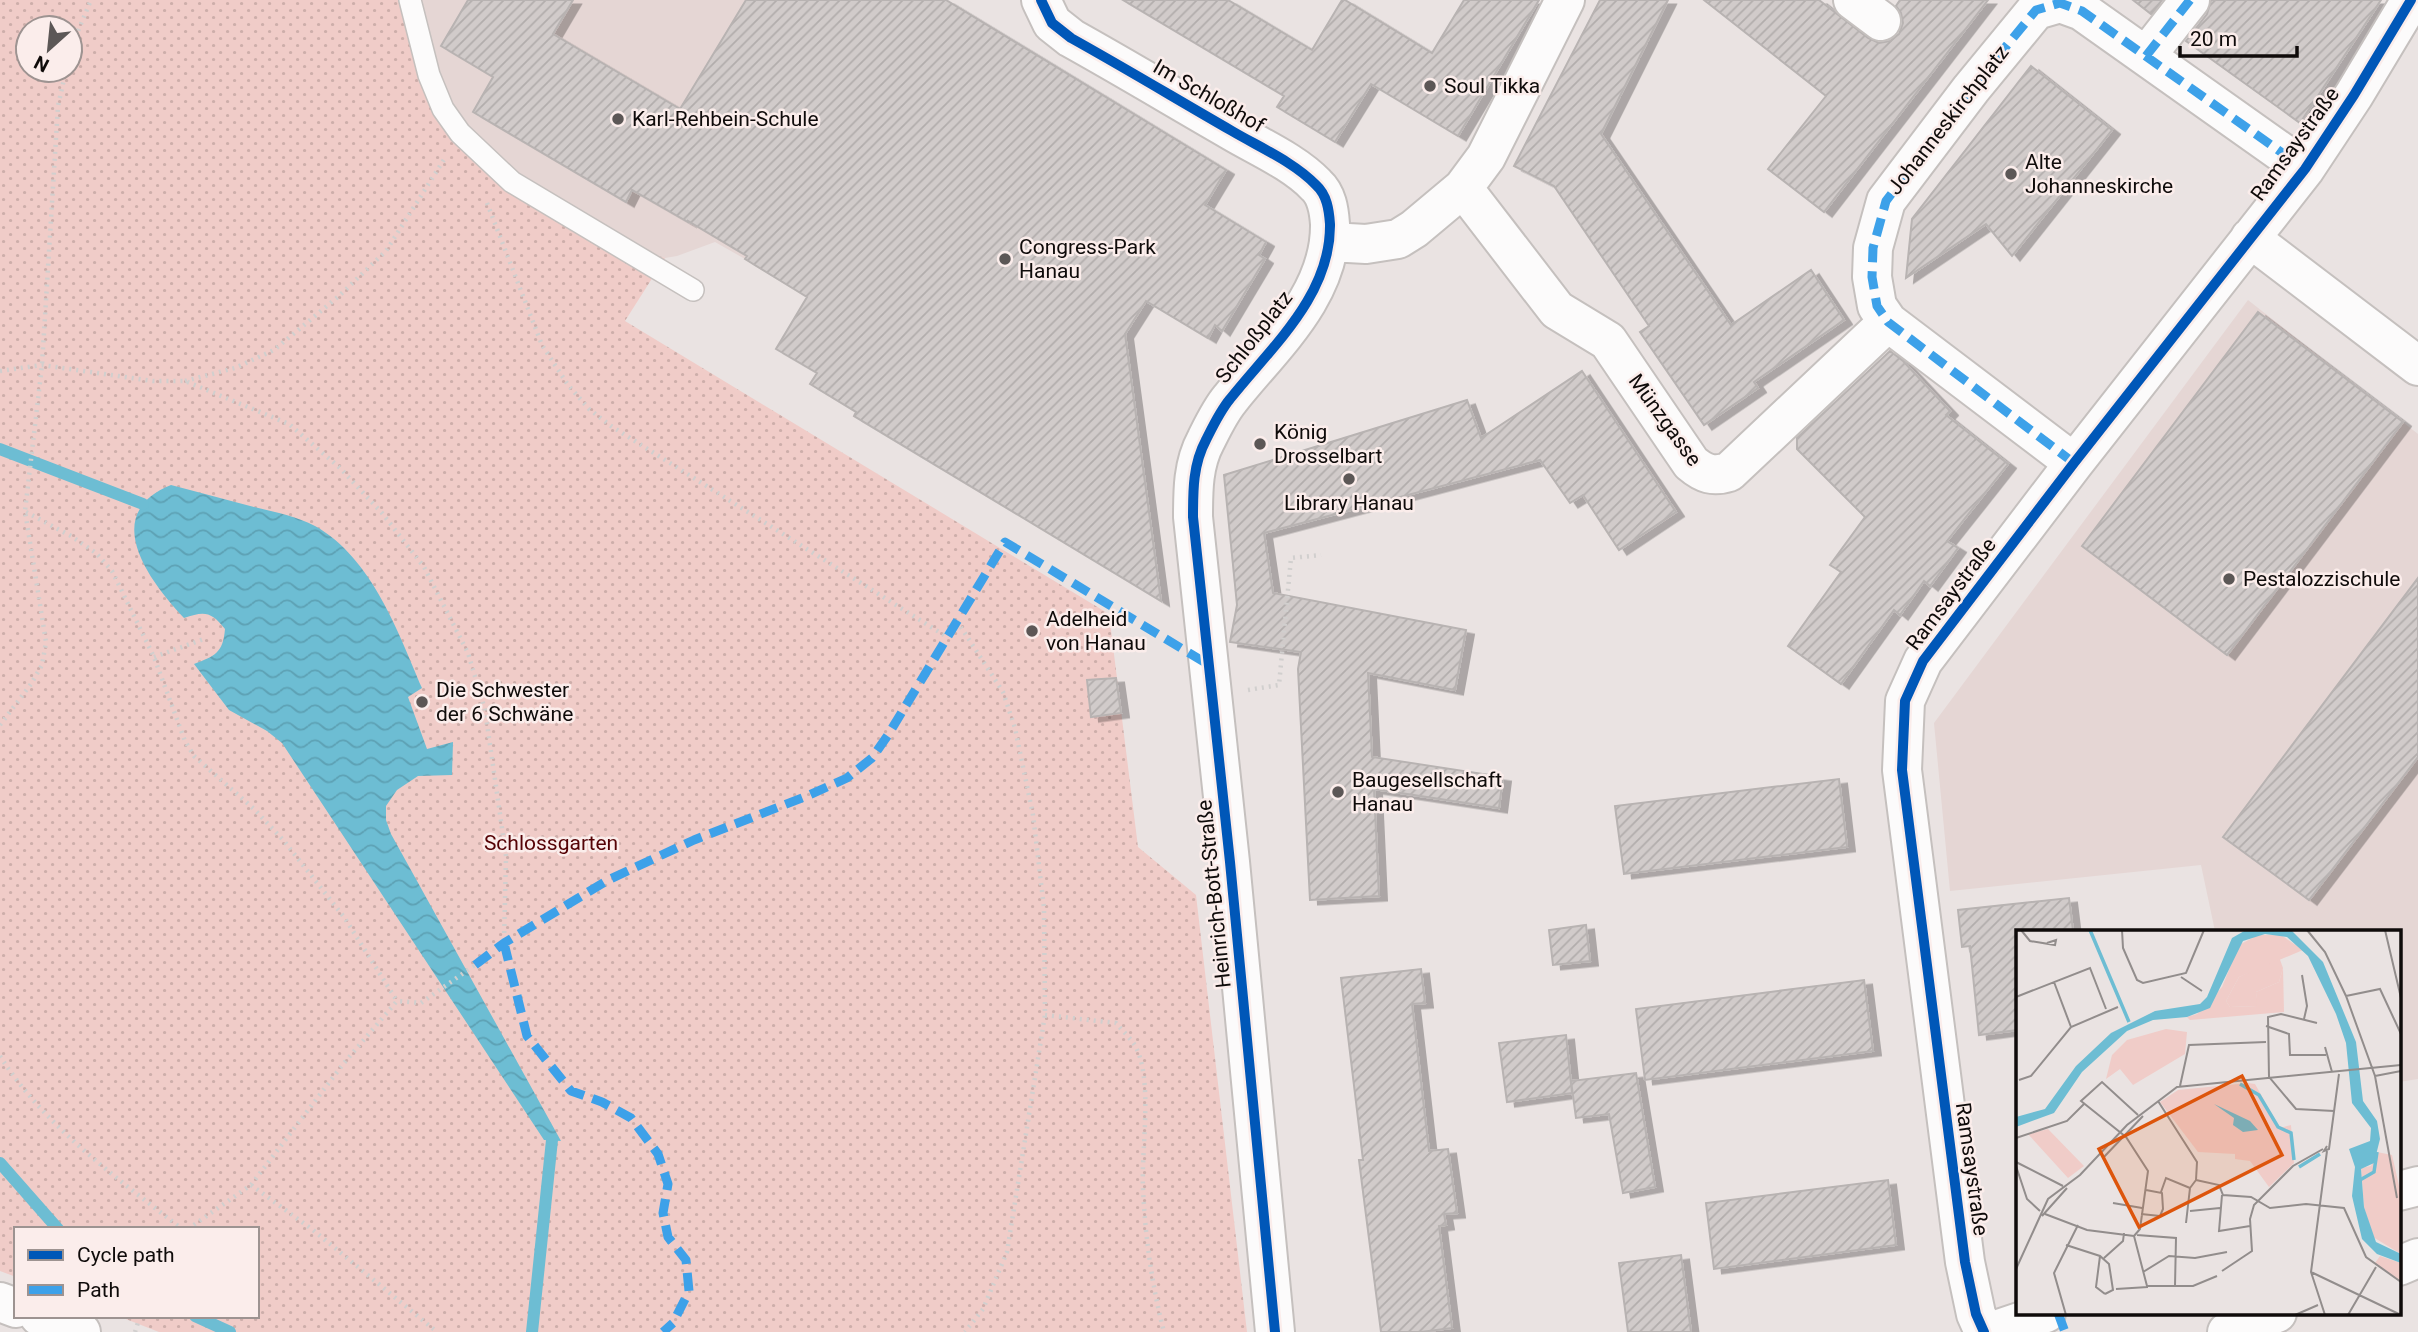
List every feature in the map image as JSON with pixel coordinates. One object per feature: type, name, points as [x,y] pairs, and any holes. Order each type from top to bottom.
[{"type":"street","name":"Im Schloßhof","points":[[1041,0],[1052,23],[1071,38],[1281,159],[1317,186],[1326,199],[1330,242]]},
{"type":"street","points":[[1330,242],[1366,244],[1398,239],[1463,188],[1486,157],[1565,0]]},
{"type":"street","points":[[2146,56],[2190,0]]},
{"type":"street","name":"Ramsaystraße","points":[[1984,1332],[1976,1314],[1965,1262],[1902,770],[1905,701],[1923,662],[2074,463],[2305,169],[2354,95],[2410,0]]},
{"type":"street","name":"Johanneskirchplatz","points":[[2074,463],[1888,322],[1877,306],[1872,277],[1873,248],[1886,201],[2023,23],[2036,10],[2060,3],[2081,11],[2305,169]]},
{"type":"street","name":"Münzgasse","points":[[1463,188],[1557,310],[1608,341],[1691,463],[1701,471],[1716,476],[1730,472],[1888,322]]},
{"type":"street","points":[[2250,238],[2418,366]]},
{"type":"street","name":"Schloßplatz","points":[[1199,453],[1227,401],[1284,334],[1308,300],[1322,272],[1330,242]]},
{"type":"street","name":"Heinrich-Bott-Straße","points":[[1199,453],[1194,482],[1193,517],[1275,1332]]},
{"type":"street","points":[[2400,1191],[2418,1186]]},
{"type":"street","points":[[2400,1266],[2418,1258]]},
{"type":"street","points":[[1990,1332],[2043,1314]]},
{"type":"street","points":[[2227,1332],[2274,1314]]},
{"type":"street","points":[[44,1318],[82,1332]]},
{"type":"lane","points":[[410,0],[429,75],[443,108],[460,133],[512,182],[692,290]]},
{"type":"path","points":[[84,17],[91,0]]},
{"type":"path","points":[[0,725],[42,665],[46,642],[25,511],[42,365],[58,106],[63,84]]},
{"type":"path","points":[[0,371],[42,365],[153,381],[185,381],[235,368],[274,350],[339,296],[386,251],[460,133]]},
{"type":"path","points":[[484,196],[542,345],[568,385],[589,409],[611,426],[947,637]]},
{"type":"path","points":[[185,381],[289,424],[340,468],[382,513],[424,567],[468,653],[485,710],[506,856],[504,943]]},
{"type":"path","points":[[25,511],[96,553],[112,571],[154,657],[185,741],[194,756],[254,809],[291,850],[344,917],[397,1001]]},
{"type":"path","points":[[1213,695],[1279,685],[1291,558],[1321,555]]},
{"type":"path","points":[[957,621],[1003,692],[1015,728],[1033,815],[1044,908],[1045,1015],[1007,1252],[983,1309],[965,1332]]},
{"type":"path","points":[[154,657],[204,639]]},
{"type":"path","points":[[397,1001],[422,1003],[475,965]]},
{"type":"path","points":[[191,1227],[251,1185],[344,1063],[397,1001]]},
{"type":"path","points":[[1045,1015],[1116,1023],[1135,1045],[1145,1079],[1143,1188],[1157,1305],[1164,1332]]},
{"type":"path","points":[[0,1056],[51,1119],[107,1170],[179,1227]]},
{"type":"path","points":[[251,1185],[313,1230],[437,1332]]},
{"type":"shaded area","name":"Karl-Rehbein-Schule","points":[[422,0],[845,0],[788,186],[745,259],[715,242],[665,258],[652,253],[514,171],[471,131],[454,107],[439,74]]},
{"type":"shaded area","name":"Pestalozzischule","points":[[2248,300],[2418,434],[2418,1079],[2400,1082],[2400,930],[2215,930],[2201,865],[1950,891],[1934,723]]},
{"type":"green space","name":"Schlossgarten","points":[[0,0],[422,0],[434,55],[448,95],[472,130],[517,171],[544,190],[651,253],[665,258],[625,321],[1109,614],[1138,847],[1196,895],[1247,1332],[159,1332],[123,1318],[259,1318],[259,1227],[14,1227],[14,1276],[0,1271]]},
{"type":"water","points":[[171,485],[285,515],[315,526],[335,540],[352,557],[381,598],[422,688],[408,697],[427,749],[453,742],[452,775],[418,776],[397,790],[386,806],[386,820],[391,834],[561,1141],[544,1140],[282,743],[267,731],[229,710],[194,664],[207,659],[220,649],[225,629],[207,614],[184,618],[170,603],[146,567],[137,548],[134,530],[138,513],[149,498]]},
{"type":"building","name":"Congress-Park Hanau","points":[[468,0],[573,0],[553,34],[680,109],[746,0],[946,0],[1226,170],[1205,205],[1266,242],[1259,255],[1265,259],[1222,331],[1215,325],[1208,338],[1146,301],[1125,334],[1161,601],[854,416],[856,412],[810,384],[817,373],[776,349],[807,297],[745,259],[747,256],[688,221],[632,190],[626,202],[473,112],[493,77],[441,46]]},
{"type":"building","points":[[1123,0],[1228,0],[1312,50],[1342,0],[1345,0],[1432,53],[1464,0],[1539,0],[1458,136],[1371,84],[1335,142],[1277,107],[1284,96]]},
{"type":"building","points":[[1600,0],[1668,0],[1601,134],[1731,325],[1811,270],[1844,320],[1754,382],[1758,388],[1704,425],[1640,332],[1649,326],[1554,186],[1514,166]]},
{"type":"building","points":[[1704,0],[1819,0],[1868,38],[1879,43],[1890,41],[1899,34],[1903,23],[1896,6],[1900,0],[1988,0],[1824,212],[1768,169],[1826,96]]},
{"type":"building","points":[[2133,0],[2162,0],[2151,14]]},
{"type":"building","points":[[2211,0],[2381,0],[2300,123],[2186,41],[2207,14]]},
{"type":"building","name":"Alte Johanneskirche","points":[[2031,66],[2112,130],[2012,256],[1986,224],[1906,278],[1912,219]]},
{"type":"building","points":[[2258,312],[2403,422],[2227,655],[2082,546]]},
{"type":"building","points":[[1890,351],[1903,361],[1950,411],[1946,415],[2008,464],[1947,541],[1958,548],[1930,586],[1924,581],[1900,615],[1894,610],[1841,684],[1788,646],[1841,572],[1830,565],[1865,517],[1797,449],[1797,438]]},
{"type":"building","points":[[1582,371],[1676,512],[1619,550],[1583,495],[1570,503],[1540,460],[1264,533],[1273,593],[1466,630],[1455,690],[1368,673],[1372,757],[1503,777],[1499,808],[1374,789],[1379,896],[1310,900],[1298,669],[1301,652],[1230,642],[1237,605],[1224,475],[1467,400],[1481,438]]},
{"type":"building","points":[[2418,578],[2418,757],[2309,900],[2223,837]]},
{"type":"building","points":[[1116,678],[1121,713],[1091,717],[1087,680]]},
{"type":"building","points":[[1839,779],[1847,847],[1624,874],[1615,806]]},
{"type":"building","points":[[2069,898],[2073,930],[2016,930],[2016,1030],[1979,1035],[1970,946],[1962,947],[1958,910]]},
{"type":"building","points":[[1586,925],[1590,961],[1553,965],[1549,930]]},
{"type":"building","points":[[1421,969],[1425,1003],[1412,1004],[1429,1151],[1448,1149],[1457,1213],[1444,1214],[1446,1225],[1439,1226],[1452,1328],[1421,1332],[1381,1332],[1359,1160],[1363,1160],[1341,978]]},
{"type":"building","points":[[1864,980],[1873,1051],[1645,1080],[1636,1009]]},
{"type":"building","points":[[1566,1035],[1572,1093],[1507,1102],[1499,1043]]},
{"type":"building","points":[[1636,1073],[1655,1187],[1623,1193],[1609,1114],[1576,1118],[1571,1081]]},
{"type":"building","points":[[1888,1180],[1896,1245],[1714,1269],[1706,1203]]},
{"type":"building","points":[[1681,1255],[1691,1332],[1628,1332],[1619,1263]]},
{"type":"waterway","points":[[0,449],[143,504]]},
{"type":"waterway","points":[[532,1332],[552,1140]]},
{"type":"waterway","points":[[0,1163],[56,1227]]},
{"type":"waterway","points":[[199,1318],[230,1332]]},
{"type":"marked path","points":[[2146,56],[2190,0]]},
{"type":"marked path","points":[[2074,463],[1888,322],[1877,306],[1872,277],[1873,248],[1886,201],[1971,89],[2036,10],[2060,3],[2082,11],[2305,169]]},
{"type":"marked path","points":[[475,965],[504,943],[608,880],[694,840],[847,778],[872,758],[888,735],[1005,542],[1209,665]]},
{"type":"marked path","points":[[504,943],[527,1036],[571,1091],[602,1102],[631,1118],[658,1154],[668,1184],[663,1213],[668,1237],[686,1260],[689,1291],[673,1323],[663,1332]]},
{"type":"marked path","points":[[2058,1314],[2065,1332]]},
{"type":"cycle path","points":[[1041,0],[1052,23],[1071,38],[1297,169],[1320,189],[1328,208],[1328,250],[1321,274],[1296,319],[1223,408],[1198,458],[1193,497],[1275,1332]]},
{"type":"cycle path","points":[[1984,1332],[1976,1314],[1965,1262],[1902,770],[1905,701],[1923,661],[2074,463],[2305,169],[2354,95],[2411,0]]},
{"type":"place","name":"Soul Tikka","points":[[1430,86]]},
{"type":"place","name":"Karl-Rehbein-Schule","points":[[618,119]]},
{"type":"place","name":"Alte Johanneskirche","points":[[2011,174]]},
{"type":"place","name":"Congress-Park Hanau","points":[[1005,259]]},
{"type":"place","name":"König Drosselbart","points":[[1260,444]]},
{"type":"place","name":"Library Hanau","points":[[1349,479]]},
{"type":"place","name":"Pestalozzischule","points":[[2229,579]]},
{"type":"place","name":"Adelheid von Hanau","points":[[1032,631]]},
{"type":"place","name":"Die Schwester der 6 Schwäne","points":[[422,702]]},
{"type":"place","name":"Baugesellschaft Hanau","points":[[1338,792]]}]
